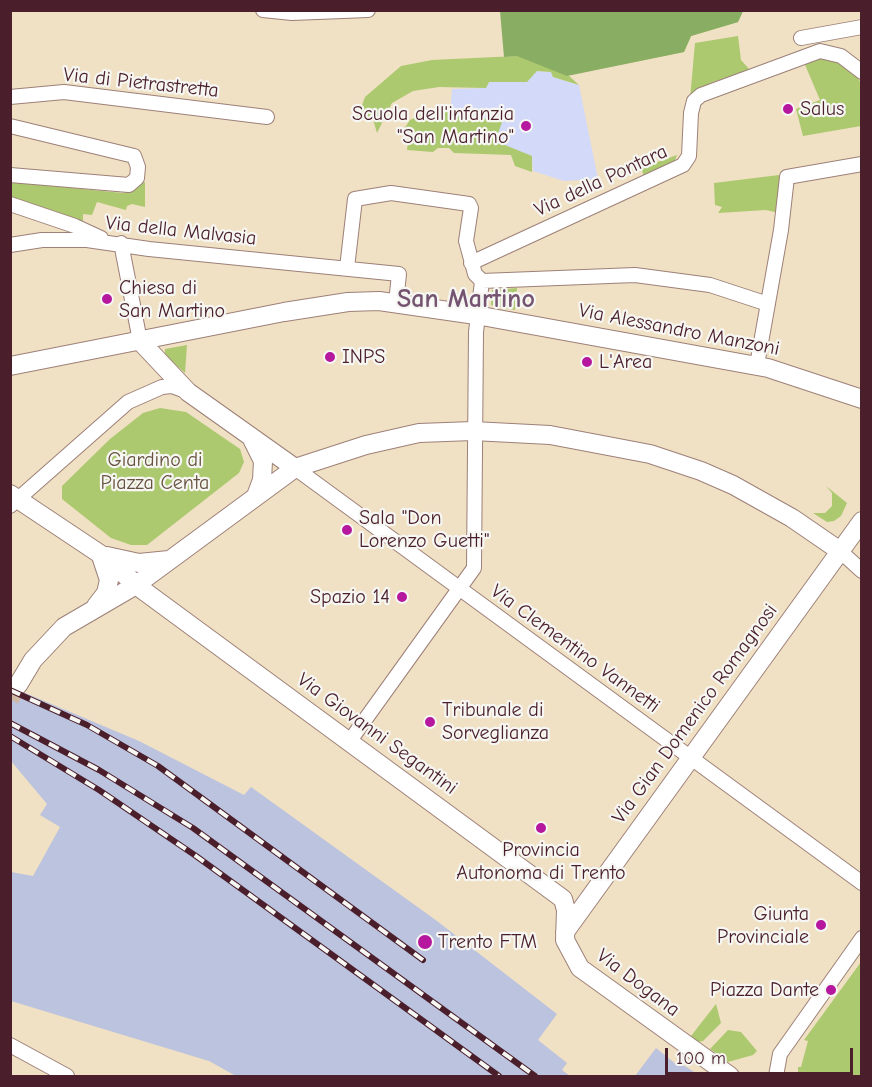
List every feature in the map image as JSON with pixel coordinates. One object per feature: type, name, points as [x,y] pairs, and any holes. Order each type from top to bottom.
[{"type":"main road","name":"Via Alessandro Manzoni","points":[[10,366],[348,302],[396,303],[757,365],[861,399]]},
{"type":"main road","points":[[140,341],[188,392],[295,468]]},
{"type":"main road","points":[[18,685],[48,641],[95,607],[136,585],[295,468],[402,436],[473,431],[581,439],[674,461],[733,485],[792,518],[840,551]]},
{"type":"main road","points":[[245,432],[256,443],[263,461],[262,480],[256,496]]},
{"type":"main road","points":[[13,500],[100,554],[130,562],[150,564],[169,560]]},
{"type":"main road","name":"Via Gian Domenico Romagnosi","points":[[564,933],[861,521]]},
{"type":"main road","points":[[95,607],[106,593],[109,580],[100,554]]},
{"type":"main road","name":"Via Giovanni Segantini","points":[[100,554],[136,585],[564,899],[566,909],[564,933]]},
{"type":"main road","name":"Via Dogana","points":[[564,933],[569,951],[580,968],[730,1077]]},
{"type":"street","points":[[263,10],[285,13],[368,10]]},
{"type":"street","points":[[801,38],[861,27]]},
{"type":"street","name":"Via della Pontara","points":[[471,263],[683,165],[689,156],[691,113],[694,101],[701,95],[820,51],[842,56],[861,72]]},
{"type":"street","name":"Via di Pietrastretta","points":[[10,97],[63,92],[267,117]]},
{"type":"street","points":[[10,126],[134,156],[138,167],[137,178],[129,185],[10,175]]},
{"type":"street","points":[[757,365],[782,225],[787,177],[861,164]]},
{"type":"street","points":[[347,268],[355,199],[391,193],[469,204],[466,241],[475,274],[482,281],[635,274],[710,285],[768,304]]},
{"type":"street","points":[[10,204],[75,226],[114,243],[140,341]]},
{"type":"street","name":"Via della Malvasia","points":[[10,245],[42,240],[114,243],[149,249],[399,274],[396,303]]},
{"type":"street","points":[[349,742],[474,568],[473,431],[476,315],[482,281]]},
{"type":"street","points":[[13,500],[112,414],[129,402],[162,387],[172,386],[188,392]]},
{"type":"street","name":"Via Clementino Vannetti","points":[[295,468],[460,588],[480,606],[861,883]]},
{"type":"street","points":[[840,551],[861,571]]},
{"type":"street","points":[[776,1077],[780,1054],[861,938]]},
{"type":"street","points":[[10,1045],[67,1077]]},
{"type":"shaded area","name":"Scuola dell'infanzia \"San Martino\"","points":[[536,71],[551,72],[553,77],[579,85],[598,179],[564,181],[533,171],[532,156],[505,147],[450,116],[452,89],[486,88],[489,82],[526,81]]},
{"type":"shaded area","points":[[11,687],[139,741],[244,795],[251,787],[437,921],[557,1014],[538,1040],[567,1063],[562,1070],[570,1076],[236,1076],[209,1061],[11,1001],[11,872],[33,876],[60,827],[40,815],[47,804],[11,761]]},
{"type":"shaded area","points":[[656,1048],[677,1065],[685,1066],[700,1076],[635,1076]]},
{"type":"green space","points":[[500,10],[743,11],[738,22],[691,36],[684,52],[567,76],[517,56],[504,57]]},
{"type":"green space","points":[[743,11],[738,22],[691,36],[684,52],[568,75],[579,85],[553,77],[551,72],[537,71],[527,82],[489,82],[486,88],[439,87],[413,91],[392,103],[377,133],[373,119],[357,118],[365,97],[401,66],[432,60],[517,56]]},
{"type":"green space","points":[[738,36],[741,60],[750,70],[713,82],[700,89],[690,99],[695,43]]},
{"type":"green space","points":[[824,56],[853,68],[861,84],[861,126],[803,136],[796,109],[820,100],[803,60]]},
{"type":"green space","points":[[429,111],[450,111],[451,116],[503,120],[495,141],[532,156],[532,172],[515,166],[511,155],[454,153],[449,148],[438,148],[433,152],[407,150],[408,142],[412,138],[404,129],[410,120]]},
{"type":"green space","points":[[677,155],[672,168],[645,179],[641,168]]},
{"type":"green space","points":[[779,175],[779,213],[766,210],[718,213],[722,207],[715,205],[714,183]]},
{"type":"green space","points":[[10,182],[123,193],[145,182],[145,207],[132,204],[127,206],[126,210],[97,202],[92,215],[83,214],[83,225],[11,199]]},
{"type":"green space","points":[[517,288],[515,310],[491,305],[492,290]]},
{"type":"green space","points":[[187,345],[185,373],[165,355],[165,349]]},
{"type":"green space","name":"Giardino di Piazza Centa","points":[[160,408],[186,412],[240,449],[244,462],[239,473],[147,545],[131,545],[111,538],[62,499],[62,486],[110,439],[143,413]]},
{"type":"green space","points":[[826,486],[847,503],[841,516],[834,521],[827,522],[813,513],[825,513],[832,506],[832,493]]},
{"type":"green space","points":[[861,962],[861,1076],[798,1076],[798,1067],[801,1067],[808,1041],[804,1040]]},
{"type":"green space","points":[[716,1004],[721,1023],[703,1041],[698,1042],[691,1036]]},
{"type":"green space","points":[[728,1030],[741,1032],[757,1051],[753,1055],[728,1062],[710,1049]]},
{"type":"tunnel","points":[[10,699],[18,685]]},
{"type":"railway","points":[[10,690],[87,725],[158,766],[423,960]]},
{"type":"railway","points":[[10,723],[99,770],[193,828],[535,1076]]},
{"type":"railway","points":[[10,736],[99,790],[196,856],[499,1076]]},
{"type":"place","name":"Salus","points":[[788,109]]},
{"type":"place","name":"Scuola dell'infanzia \"San Martino\"","points":[[526,126]]},
{"type":"place","name":"Chiesa di San Martino","points":[[107,299]]},
{"type":"place","name":"INPS","points":[[330,357]]},
{"type":"place","name":"L'Area","points":[[587,362]]},
{"type":"place","name":"Sala \"Don Lorenzo Guetti\"","points":[[347,530]]},
{"type":"place","name":"Spazio 14","points":[[402,597]]},
{"type":"place","name":"Tribunale di Sorveglianza","points":[[430,722]]},
{"type":"place","name":"Provincia Autonoma di Trento","points":[[541,828]]},
{"type":"place","name":"Giunta Provinciale","points":[[821,925]]},
{"type":"place","name":"Trento FTM","points":[[425,942]]},
{"type":"place","name":"Piazza Dante","points":[[831,990]]},
{"type":"district","name":"San Martino","points":[[466,300]]}]
